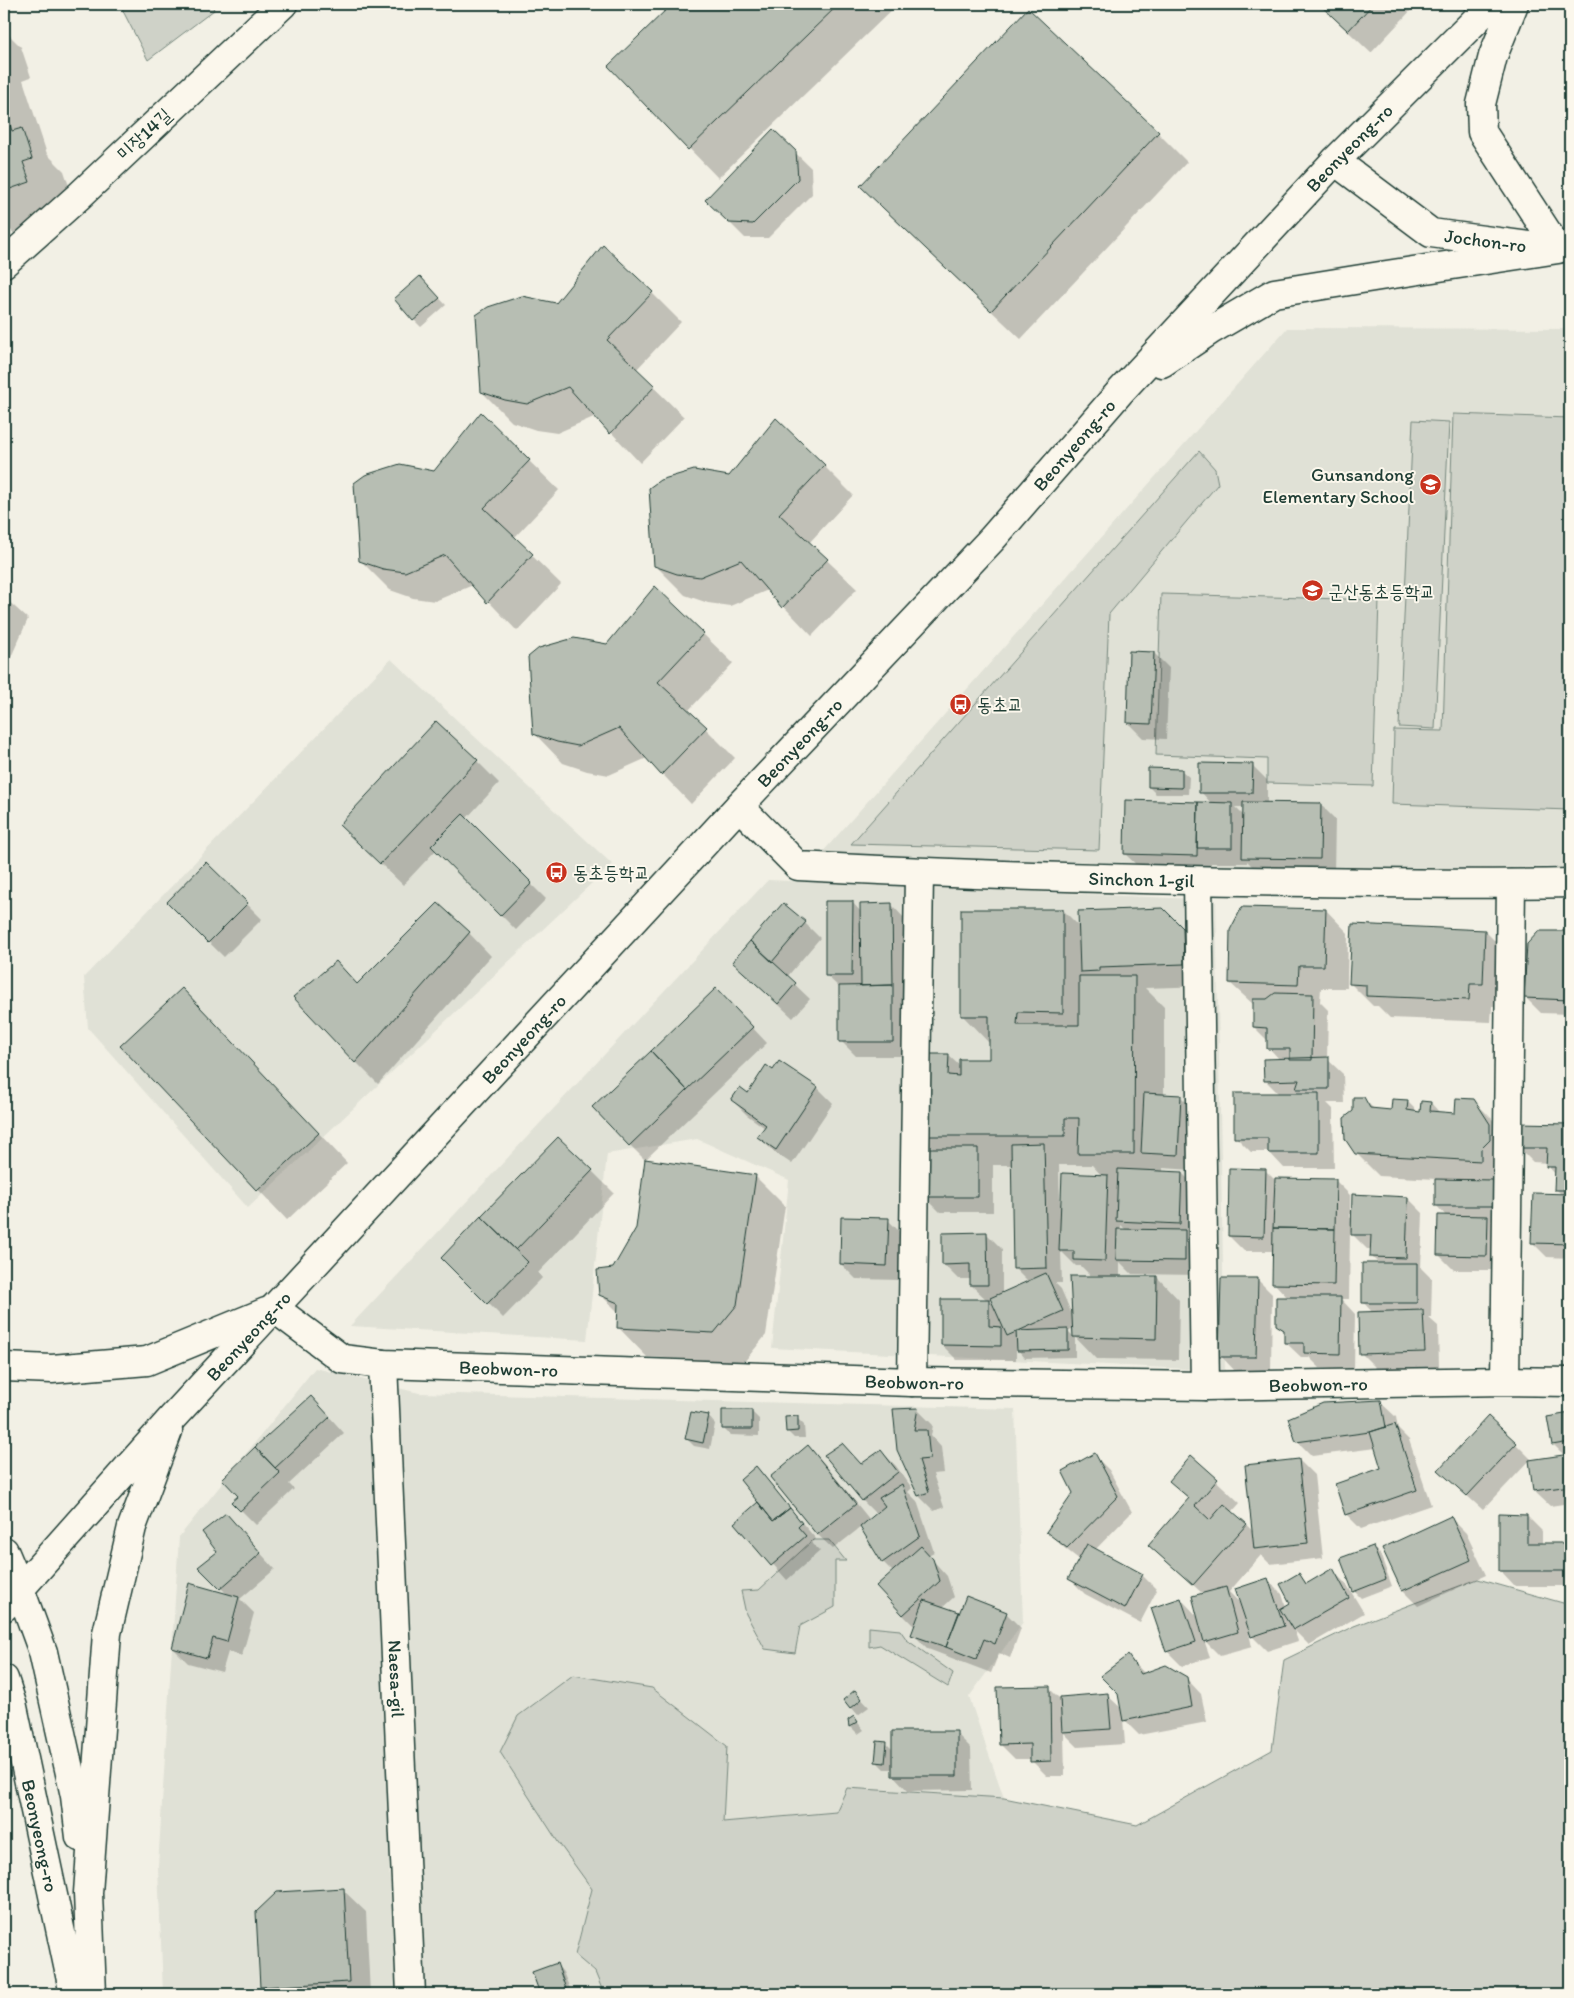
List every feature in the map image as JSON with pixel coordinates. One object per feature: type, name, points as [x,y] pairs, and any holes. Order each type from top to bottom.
[{"type":"street","name":"미장14길","points":[[4,263],[78,197],[283,4]]},
{"type":"street","name":"Beonyeong-ro","points":[[12,1598],[173,1417],[738,806],[992,539],[1119,393],[1335,161],[1492,4]]},
{"type":"street","points":[[1119,393],[1211,330],[1274,293],[1564,249],[1482,132],[1480,104],[1493,56],[1514,4]]},
{"type":"street","name":"Jochon-ro","points":[[1335,161],[1431,233],[1564,249]]},
{"type":"street","name":"Sinchon 1-gil","points":[[738,806],[798,866],[919,873],[1198,881],[1570,883]]},
{"type":"street","points":[[912,1382],[919,873]]},
{"type":"street","points":[[1198,881],[1205,1386]]},
{"type":"street","points":[[1506,1381],[1511,884]]},
{"type":"street","points":[[4,1367],[52,1370],[147,1361],[274,1308]]},
{"type":"street","name":"Beobwon-ro","points":[[274,1308],[342,1359],[383,1364],[912,1382],[1205,1386],[1506,1381],[1570,1382]]},
{"type":"street","name":"Naesa-gil","points":[[383,1364],[411,1994]]},
{"type":"street","points":[[88,1894],[107,1633],[132,1527],[173,1417]]},
{"type":"street","points":[[4,1551],[12,1598],[43,1652],[75,1796],[88,1894],[92,1994]]},
{"type":"street","name":"Beonyeong-ro","points":[[4,1679],[13,1707],[74,1994]]},
{"type":"shaded area","points":[[121,4],[212,4],[214,10],[148,60]]},
{"type":"shaded area","name":"군산동초등학교","points":[[1287,328],[1570,329],[1570,867],[1360,870],[821,854]]},
{"type":"shaded area","points":[[1453,414],[1570,418],[1570,810],[1392,804],[1394,730],[1443,731]]},
{"type":"shaded area","points":[[1413,420],[1449,422],[1435,729],[1399,727]]},
{"type":"shaded area","points":[[1199,451],[1215,469],[1218,484],[1109,614],[1099,850],[851,844]]},
{"type":"shaded area","points":[[1161,594],[1379,600],[1373,786],[1267,783],[1267,759],[1156,755]]},
{"type":"shaded area","points":[[391,659],[612,864],[248,1208],[88,1028],[84,977]]},
{"type":"shaded area","points":[[768,880],[1216,900],[1225,1371],[772,1348],[789,1180],[697,1139],[607,1154],[587,1340],[350,1326]]},
{"type":"shaded area","points":[[315,1368],[419,1393],[1015,1409],[1023,1622],[969,1697],[1004,1798],[847,1788],[836,1812],[723,1822],[592,1889],[575,1954],[595,1972],[604,1994],[428,1994],[389,1861],[396,1994],[163,1994],[158,1866],[179,1537]]},
{"type":"shaded area","points":[[813,1540],[829,1540],[846,1561],[835,1561],[835,1607],[800,1626],[795,1653],[765,1649],[746,1614],[741,1591],[759,1590]]},
{"type":"shaded area","points":[[1478,1579],[1570,1605],[1570,1994],[604,1994],[595,1972],[575,1955],[592,1889],[558,1842],[500,1752],[518,1716],[573,1675],[652,1688],[727,1746],[723,1822],[836,1812],[847,1788],[1004,1798],[1137,1825],[1272,1750],[1284,1660],[1354,1626]]},
{"type":"shaded area","points":[[869,1627],[900,1630],[907,1640],[953,1673],[948,1687],[880,1645],[869,1647]]},
{"type":"building","points":[[672,4],[839,4],[688,150],[608,66]]},
{"type":"building","points":[[1319,4],[1373,4],[1348,31]]},
{"type":"building","points":[[1028,8],[1159,132],[991,311],[860,186]]},
{"type":"building","points":[[4,105],[12,131],[22,128],[32,159],[23,162],[30,182],[4,191]]},
{"type":"building","points":[[773,129],[796,151],[798,179],[753,224],[729,223],[705,200]]},
{"type":"building","points":[[603,245],[653,292],[607,340],[655,386],[610,434],[568,387],[527,404],[505,400],[481,392],[476,315],[488,307],[522,296],[556,303]]},
{"type":"building","points":[[420,276],[440,298],[413,321],[394,299]]},
{"type":"building","points":[[481,412],[530,460],[484,508],[533,554],[487,603],[445,555],[405,572],[383,569],[359,561],[354,483],[365,475],[400,464],[434,471]]},
{"type":"building","points":[[776,418],[825,465],[779,514],[828,559],[782,608],[741,560],[700,577],[677,574],[654,566],[649,488],[660,480],[694,470],[729,476]]},
{"type":"building","points":[[655,586],[704,633],[658,682],[707,727],[661,775],[619,728],[578,746],[557,742],[533,734],[528,657],[539,648],[574,638],[607,644]]},
{"type":"building","points":[[1129,651],[1154,652],[1151,724],[1127,723]]},
{"type":"building","points":[[436,721],[478,760],[380,864],[339,825]]},
{"type":"building","points":[[1199,763],[1253,764],[1252,793],[1199,793]]},
{"type":"building","points":[[1148,768],[1182,769],[1182,788],[1148,787]]},
{"type":"building","points":[[1125,800],[1198,802],[1197,856],[1124,854]]},
{"type":"building","points":[[1198,802],[1232,803],[1232,848],[1197,848]]},
{"type":"building","points":[[1243,802],[1321,803],[1320,859],[1242,858]]},
{"type":"building","points":[[463,814],[532,883],[500,916],[431,846]]},
{"type":"building","points":[[206,862],[248,903],[208,943],[167,902]]},
{"type":"building","points":[[825,901],[853,901],[852,976],[825,976]]},
{"type":"building","points":[[438,903],[470,932],[355,1063],[293,997],[336,961],[357,984]]},
{"type":"building","points":[[783,903],[806,922],[772,962],[750,941]]},
{"type":"building","points":[[892,903],[893,985],[861,986],[860,904]]},
{"type":"building","points":[[1242,907],[1326,909],[1324,966],[1299,966],[1298,985],[1229,983],[1230,930]]},
{"type":"building","points":[[1163,908],[1183,928],[1184,964],[1099,967],[1099,971],[1080,972],[1078,911]]},
{"type":"building","points":[[961,909],[1063,909],[1063,1013],[1018,1012],[1017,1025],[1079,1025],[1079,976],[1135,976],[1134,1154],[1078,1154],[1079,1118],[1065,1118],[1065,1136],[919,1136],[919,1054],[949,1054],[948,1075],[959,1076],[959,1059],[989,1059],[989,1016],[961,1016]]},
{"type":"building","points":[[1352,924],[1485,930],[1483,984],[1470,984],[1469,1000],[1366,996],[1366,985],[1349,984]]},
{"type":"building","points":[[1539,931],[1570,931],[1569,1000],[1524,998],[1527,944]]},
{"type":"building","points":[[750,941],[796,983],[778,1004],[732,962]]},
{"type":"building","points":[[893,985],[893,1042],[839,1042],[839,986]]},
{"type":"building","points":[[182,988],[319,1133],[257,1191],[120,1046]]},
{"type":"building","points":[[716,988],[753,1027],[687,1090],[651,1051]]},
{"type":"building","points":[[1275,993],[1313,994],[1312,1060],[1290,1060],[1290,1049],[1267,1049],[1267,1028],[1253,1027],[1253,999],[1267,999]]},
{"type":"building","points":[[651,1051],[687,1090],[629,1146],[592,1107]]},
{"type":"building","points":[[1329,1057],[1329,1089],[1296,1089],[1299,1080],[1264,1081],[1263,1059]]},
{"type":"building","points":[[1569,1057],[1570,1124],[1568,1124]]},
{"type":"building","points":[[779,1061],[818,1087],[776,1150],[757,1137],[766,1125],[731,1100],[740,1087],[748,1093],[766,1065],[773,1070]]},
{"type":"building","points":[[1144,1093],[1181,1095],[1178,1155],[1141,1153]]},
{"type":"building","points":[[1234,1093],[1319,1093],[1319,1153],[1268,1153],[1268,1138],[1234,1138]]},
{"type":"building","points":[[1353,1097],[1364,1097],[1370,1108],[1391,1110],[1392,1099],[1408,1100],[1407,1110],[1420,1112],[1421,1101],[1431,1102],[1430,1111],[1455,1113],[1456,1098],[1474,1099],[1490,1124],[1490,1140],[1481,1149],[1481,1161],[1355,1154],[1345,1139],[1344,1118],[1353,1111]]},
{"type":"building","points":[[1518,1123],[1570,1124],[1570,1190],[1554,1190],[1555,1167],[1546,1167],[1547,1148],[1517,1148]]},
{"type":"building","points":[[558,1137],[593,1170],[516,1250],[481,1216]]},
{"type":"building","points":[[1044,1143],[1047,1268],[1013,1269],[1011,1144]]},
{"type":"building","points":[[924,1148],[978,1148],[978,1197],[923,1197]]},
{"type":"building","points":[[645,1159],[756,1175],[737,1305],[714,1333],[617,1328],[618,1303],[599,1295],[597,1270],[613,1268],[636,1228]]},
{"type":"building","points":[[1229,1168],[1266,1169],[1264,1237],[1228,1236]]},
{"type":"building","points":[[1118,1169],[1182,1172],[1180,1224],[1116,1221]]},
{"type":"building","points":[[1062,1173],[1108,1175],[1105,1261],[1074,1260],[1074,1251],[1059,1251]]},
{"type":"building","points":[[1275,1178],[1336,1179],[1335,1229],[1273,1228]]},
{"type":"building","points":[[1435,1179],[1493,1180],[1493,1206],[1435,1206]]},
{"type":"building","points":[[1533,1193],[1570,1194],[1570,1244],[1531,1243]]},
{"type":"building","points":[[1352,1194],[1408,1197],[1406,1258],[1370,1257],[1371,1235],[1351,1235]]},
{"type":"building","points":[[1438,1215],[1488,1216],[1487,1256],[1437,1255]]},
{"type":"building","points":[[481,1216],[528,1262],[487,1304],[441,1258]]},
{"type":"building","points":[[841,1217],[889,1218],[887,1266],[840,1264]]},
{"type":"building","points":[[1273,1228],[1335,1229],[1334,1285],[1272,1284]]},
{"type":"building","points":[[1117,1229],[1185,1230],[1185,1261],[1116,1260]]},
{"type":"building","points":[[987,1232],[988,1285],[970,1285],[970,1264],[942,1265],[942,1233]]},
{"type":"building","points":[[1362,1263],[1417,1263],[1417,1303],[1362,1303]]},
{"type":"building","points":[[1046,1273],[1063,1311],[1007,1336],[990,1298]]},
{"type":"building","points":[[1070,1276],[1157,1276],[1156,1339],[1073,1337]]},
{"type":"building","points":[[1221,1278],[1258,1278],[1256,1357],[1219,1357]]},
{"type":"building","points":[[1276,1297],[1341,1297],[1340,1354],[1304,1353],[1304,1343],[1284,1343],[1284,1330],[1276,1325]]},
{"type":"building","points":[[941,1299],[989,1299],[989,1326],[1001,1327],[1001,1346],[941,1345]]},
{"type":"building","points":[[1423,1310],[1425,1352],[1359,1354],[1358,1312]]},
{"type":"building","points":[[1068,1329],[1068,1350],[1017,1351],[1016,1331]]},
{"type":"building","points":[[311,1396],[330,1417],[275,1468],[255,1447]]},
{"type":"building","points":[[1381,1400],[1386,1427],[1370,1432],[1296,1442],[1288,1418],[1323,1403]]},
{"type":"building","points":[[918,1408],[914,1430],[927,1430],[930,1459],[919,1460],[929,1492],[918,1496],[897,1450],[893,1409]]},
{"type":"building","points":[[722,1410],[752,1410],[752,1429],[722,1429]]},
{"type":"building","points":[[691,1412],[709,1415],[703,1443],[685,1439]]},
{"type":"building","points":[[1570,1413],[1570,1442],[1552,1445],[1547,1417]]},
{"type":"building","points":[[798,1416],[798,1431],[786,1432],[785,1417]]},
{"type":"building","points":[[1488,1416],[1517,1443],[1467,1496],[1438,1470]]},
{"type":"building","points":[[1395,1424],[1417,1490],[1345,1515],[1335,1484],[1381,1468],[1370,1432]]},
{"type":"building","points":[[842,1443],[861,1464],[881,1450],[898,1472],[862,1501],[824,1455]]},
{"type":"building","points":[[808,1445],[856,1504],[817,1535],[770,1477]]},
{"type":"building","points":[[255,1447],[280,1473],[240,1511],[231,1502],[238,1496],[222,1479]]},
{"type":"building","points":[[1095,1453],[1118,1496],[1067,1548],[1046,1532],[1073,1493],[1062,1471]]},
{"type":"building","points":[[1570,1454],[1570,1486],[1533,1491],[1529,1460]]},
{"type":"building","points":[[1191,1455],[1218,1479],[1195,1506],[1210,1520],[1224,1504],[1247,1524],[1193,1585],[1148,1545],[1189,1498],[1169,1481]]},
{"type":"building","points":[[1299,1459],[1308,1543],[1254,1549],[1245,1465]]},
{"type":"building","points":[[756,1466],[790,1508],[773,1521],[740,1480]]},
{"type":"building","points":[[902,1484],[920,1536],[882,1563],[860,1527],[885,1506],[879,1498]]},
{"type":"building","points":[[758,1502],[773,1521],[790,1508],[802,1523],[798,1527],[806,1536],[771,1566],[734,1523]]},
{"type":"building","points":[[226,1513],[261,1553],[220,1589],[198,1567],[217,1552],[202,1532]]},
{"type":"building","points":[[1499,1514],[1527,1515],[1527,1543],[1569,1543],[1569,1571],[1499,1571]]},
{"type":"building","points":[[1451,1516],[1471,1560],[1402,1591],[1382,1548]]},
{"type":"building","points":[[1087,1544],[1143,1574],[1125,1609],[1068,1579]]},
{"type":"building","points":[[921,1546],[933,1559],[940,1581],[903,1615],[876,1586]]},
{"type":"building","points":[[1373,1546],[1386,1579],[1353,1592],[1340,1558]]},
{"type":"building","points":[[1333,1568],[1349,1598],[1293,1630],[1280,1609],[1290,1603],[1280,1584],[1299,1573],[1306,1584]]},
{"type":"building","points":[[1268,1578],[1284,1626],[1251,1637],[1235,1589]]},
{"type":"building","points":[[189,1583],[239,1597],[227,1642],[213,1638],[207,1658],[172,1648]]},
{"type":"building","points":[[1226,1587],[1238,1632],[1204,1642],[1192,1596]]},
{"type":"building","points":[[966,1596],[1007,1612],[995,1644],[984,1639],[976,1659],[946,1647]]},
{"type":"building","points":[[1181,1598],[1196,1642],[1166,1652],[1151,1608]]},
{"type":"building","points":[[924,1600],[959,1612],[946,1647],[911,1635]]},
{"type":"building","points":[[1128,1655],[1141,1674],[1166,1665],[1187,1677],[1192,1707],[1123,1721],[1118,1694],[1100,1676]]},
{"type":"building","points":[[1050,1686],[1051,1761],[1030,1762],[1030,1744],[999,1745],[997,1687]]},
{"type":"building","points":[[855,1690],[862,1699],[850,1709],[843,1700]]},
{"type":"building","points":[[1108,1693],[1111,1729],[1062,1732],[1060,1697]]},
{"type":"building","points":[[854,1716],[858,1722],[849,1727],[848,1720]]},
{"type":"building","points":[[892,1731],[957,1731],[957,1776],[892,1776]]},
{"type":"building","points":[[877,1741],[887,1742],[885,1763],[875,1762]]},
{"type":"building","points":[[344,1888],[349,1982],[260,1987],[256,1912],[277,1892]]},
{"type":"building","points":[[557,1963],[566,1989],[552,1994],[540,1994],[532,1972]]},
{"type":"place","name":"Gunsandong Elementary School","points":[[1430,485]]},
{"type":"place","name":"군산동초등학교","points":[[1312,591]]},
{"type":"place","name":"동초교","points":[[961,704]]},
{"type":"place","name":"동초등학교","points":[[557,872]]}]
